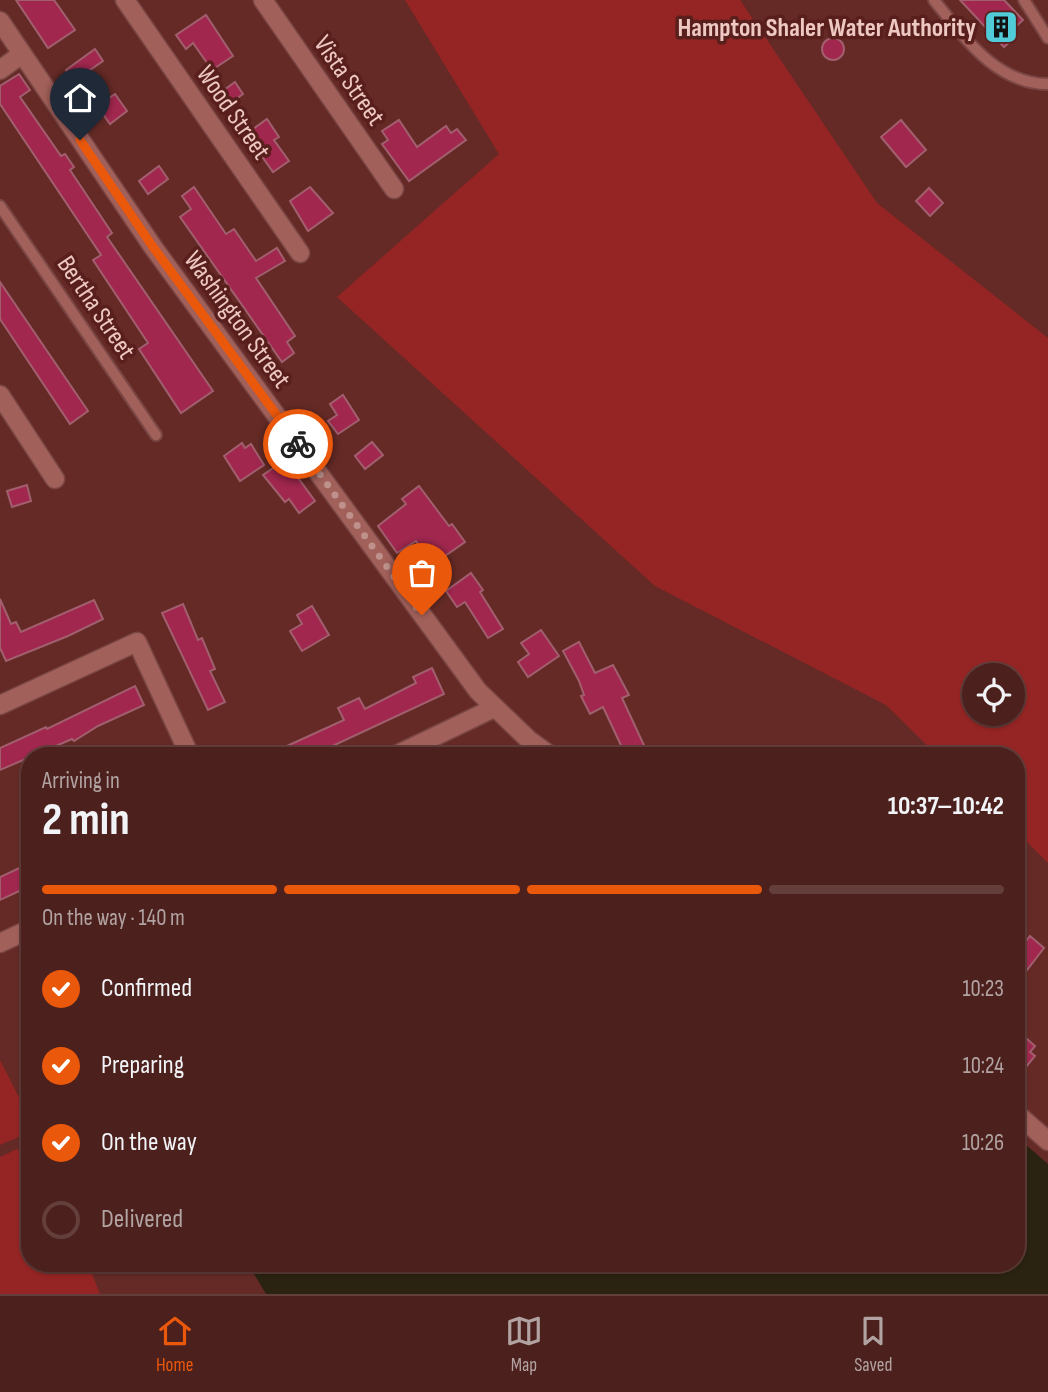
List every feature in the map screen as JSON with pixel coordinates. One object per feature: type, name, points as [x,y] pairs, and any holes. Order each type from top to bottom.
[{"type":"street","name":"Wood Street","points":[[125,0],[300,253]]},
{"type":"street","name":"Vista Street","points":[[263,0],[394,189]]},
{"type":"street","name":"Washington Street","points":[[0,21],[153,247],[438,637],[494,708],[539,747]]},
{"type":"street","points":[[0,70],[22,54]]},
{"type":"street","points":[[0,395],[55,479]]},
{"type":"street","points":[[0,705],[137,642],[186,747]]},
{"type":"street","points":[[413,747],[494,708]]},
{"type":"street","points":[[0,943],[21,933]]},
{"type":"street","points":[[1025,1121],[1048,1141]]},
{"type":"lane","points":[[934,0],[976,51],[1016,79],[1048,85]]},
{"type":"lane","points":[[1024,0],[1048,38]]},
{"type":"lane","name":"Bertha Street","points":[[0,206],[156,435]]},
{"type":"shaded area","points":[[405,0],[740,0],[877,203],[1048,338],[1048,863],[1025,840],[1025,747],[929,747],[886,705],[655,586],[337,297],[499,154]]},
{"type":"shaded area","points":[[0,1060],[21,1101],[21,1136],[0,1145]]},
{"type":"shaded area","points":[[1025,1144],[1048,1164],[1048,1294],[266,1294],[253,1272],[1025,1272]]},
{"type":"shaded area","points":[[17,1149],[21,1154],[21,1272],[91,1272],[100,1294],[0,1294],[0,1157]]},
{"type":"building","points":[[16,0],[54,0],[75,30],[48,48]]},
{"type":"building","name":"Hampton Shaler Water Authority","points":[[960,0],[1004,0],[1023,20],[1009,33],[1014,38],[1004,47]]},
{"type":"building","points":[[206,15],[233,56],[212,70],[193,43],[186,49],[176,35]]},
{"type":"building","points":[[833,38],[841,41],[844,49],[841,57],[833,60],[825,57],[822,49],[825,41]]},
{"type":"building","points":[[95,49],[103,61],[74,81],[66,70]]},
{"type":"building","points":[[19,74],[30,90],[20,97],[61,156],[65,154],[74,167],[70,170],[112,233],[107,237],[213,391],[181,413],[139,349],[148,343],[93,260],[101,255],[0,104],[0,86]]},
{"type":"building","points":[[235,82],[243,94],[228,105],[220,93]]},
{"type":"building","points":[[115,94],[127,111],[110,124],[97,106]]},
{"type":"building","points":[[267,119],[279,137],[274,140],[289,161],[273,172],[246,134]]},
{"type":"building","points":[[399,120],[417,147],[446,126],[451,133],[457,129],[466,140],[409,181],[382,144],[388,140],[382,131]]},
{"type":"building","points":[[901,120],[926,150],[906,167],[881,137]]},
{"type":"building","points":[[159,166],[168,179],[148,194],[139,181]]},
{"type":"building","points":[[194,187],[226,234],[234,229],[256,261],[277,248],[285,261],[256,278],[295,336],[287,342],[294,353],[282,362],[180,217],[191,209],[182,196]]},
{"type":"building","points":[[310,187],[333,213],[308,231],[290,201]]},
{"type":"building","points":[[929,188],[943,203],[930,216],[916,201]]},
{"type":"building","points":[[0,282],[88,411],[70,424],[0,319]]},
{"type":"building","points":[[343,395],[359,420],[338,434],[328,421],[337,415],[330,404]]},
{"type":"building","points":[[372,442],[383,455],[365,469],[355,456]]},
{"type":"building","points":[[242,443],[245,448],[251,444],[264,465],[240,481],[224,456]]},
{"type":"building","points":[[285,460],[315,501],[299,513],[289,499],[285,502],[263,475]]},
{"type":"building","points":[[27,485],[31,501],[12,507],[7,491]]},
{"type":"building","points":[[419,486],[449,526],[452,524],[465,542],[432,565],[416,541],[397,553],[378,526],[406,504],[402,499]]},
{"type":"building","points":[[471,573],[503,629],[488,638],[465,602],[457,607],[446,591]]},
{"type":"building","points":[[0,599],[11,624],[16,622],[21,632],[94,600],[103,619],[6,661],[0,648]]},
{"type":"building","points":[[183,604],[198,640],[202,638],[215,669],[210,671],[225,702],[208,710],[162,613]]},
{"type":"building","points":[[312,606],[329,635],[302,651],[290,631],[302,624],[297,615]]},
{"type":"building","points":[[541,630],[559,656],[528,677],[518,662],[529,654],[521,643]]},
{"type":"building","points":[[579,642],[595,673],[613,665],[629,695],[622,698],[645,747],[622,747],[603,707],[590,714],[581,696],[584,695],[579,681],[563,651]]},
{"type":"building","points":[[432,668],[444,694],[330,747],[285,747],[344,720],[338,708],[359,698],[365,709],[416,683],[413,677]]},
{"type":"building","points":[[135,686],[144,705],[98,726],[74,741],[72,739],[53,747],[21,747],[21,761],[0,770],[0,748],[46,727],[47,729]]},
{"type":"building","points":[[21,867],[21,890],[0,900],[0,877]]},
{"type":"building","points":[[1030,936],[1044,948],[1025,973],[1025,943]]},
{"type":"building","points":[[1025,1037],[1035,1046],[1030,1052],[1035,1056],[1025,1068]]},
{"type":"way so far","points":[[298,444],[422,615]]},
{"type":"place","name":"Hampton Shaler Water Authority","points":[[1001,27]]},
{"type":"route","points":[[80,140],[153,247],[298,444]]}]
